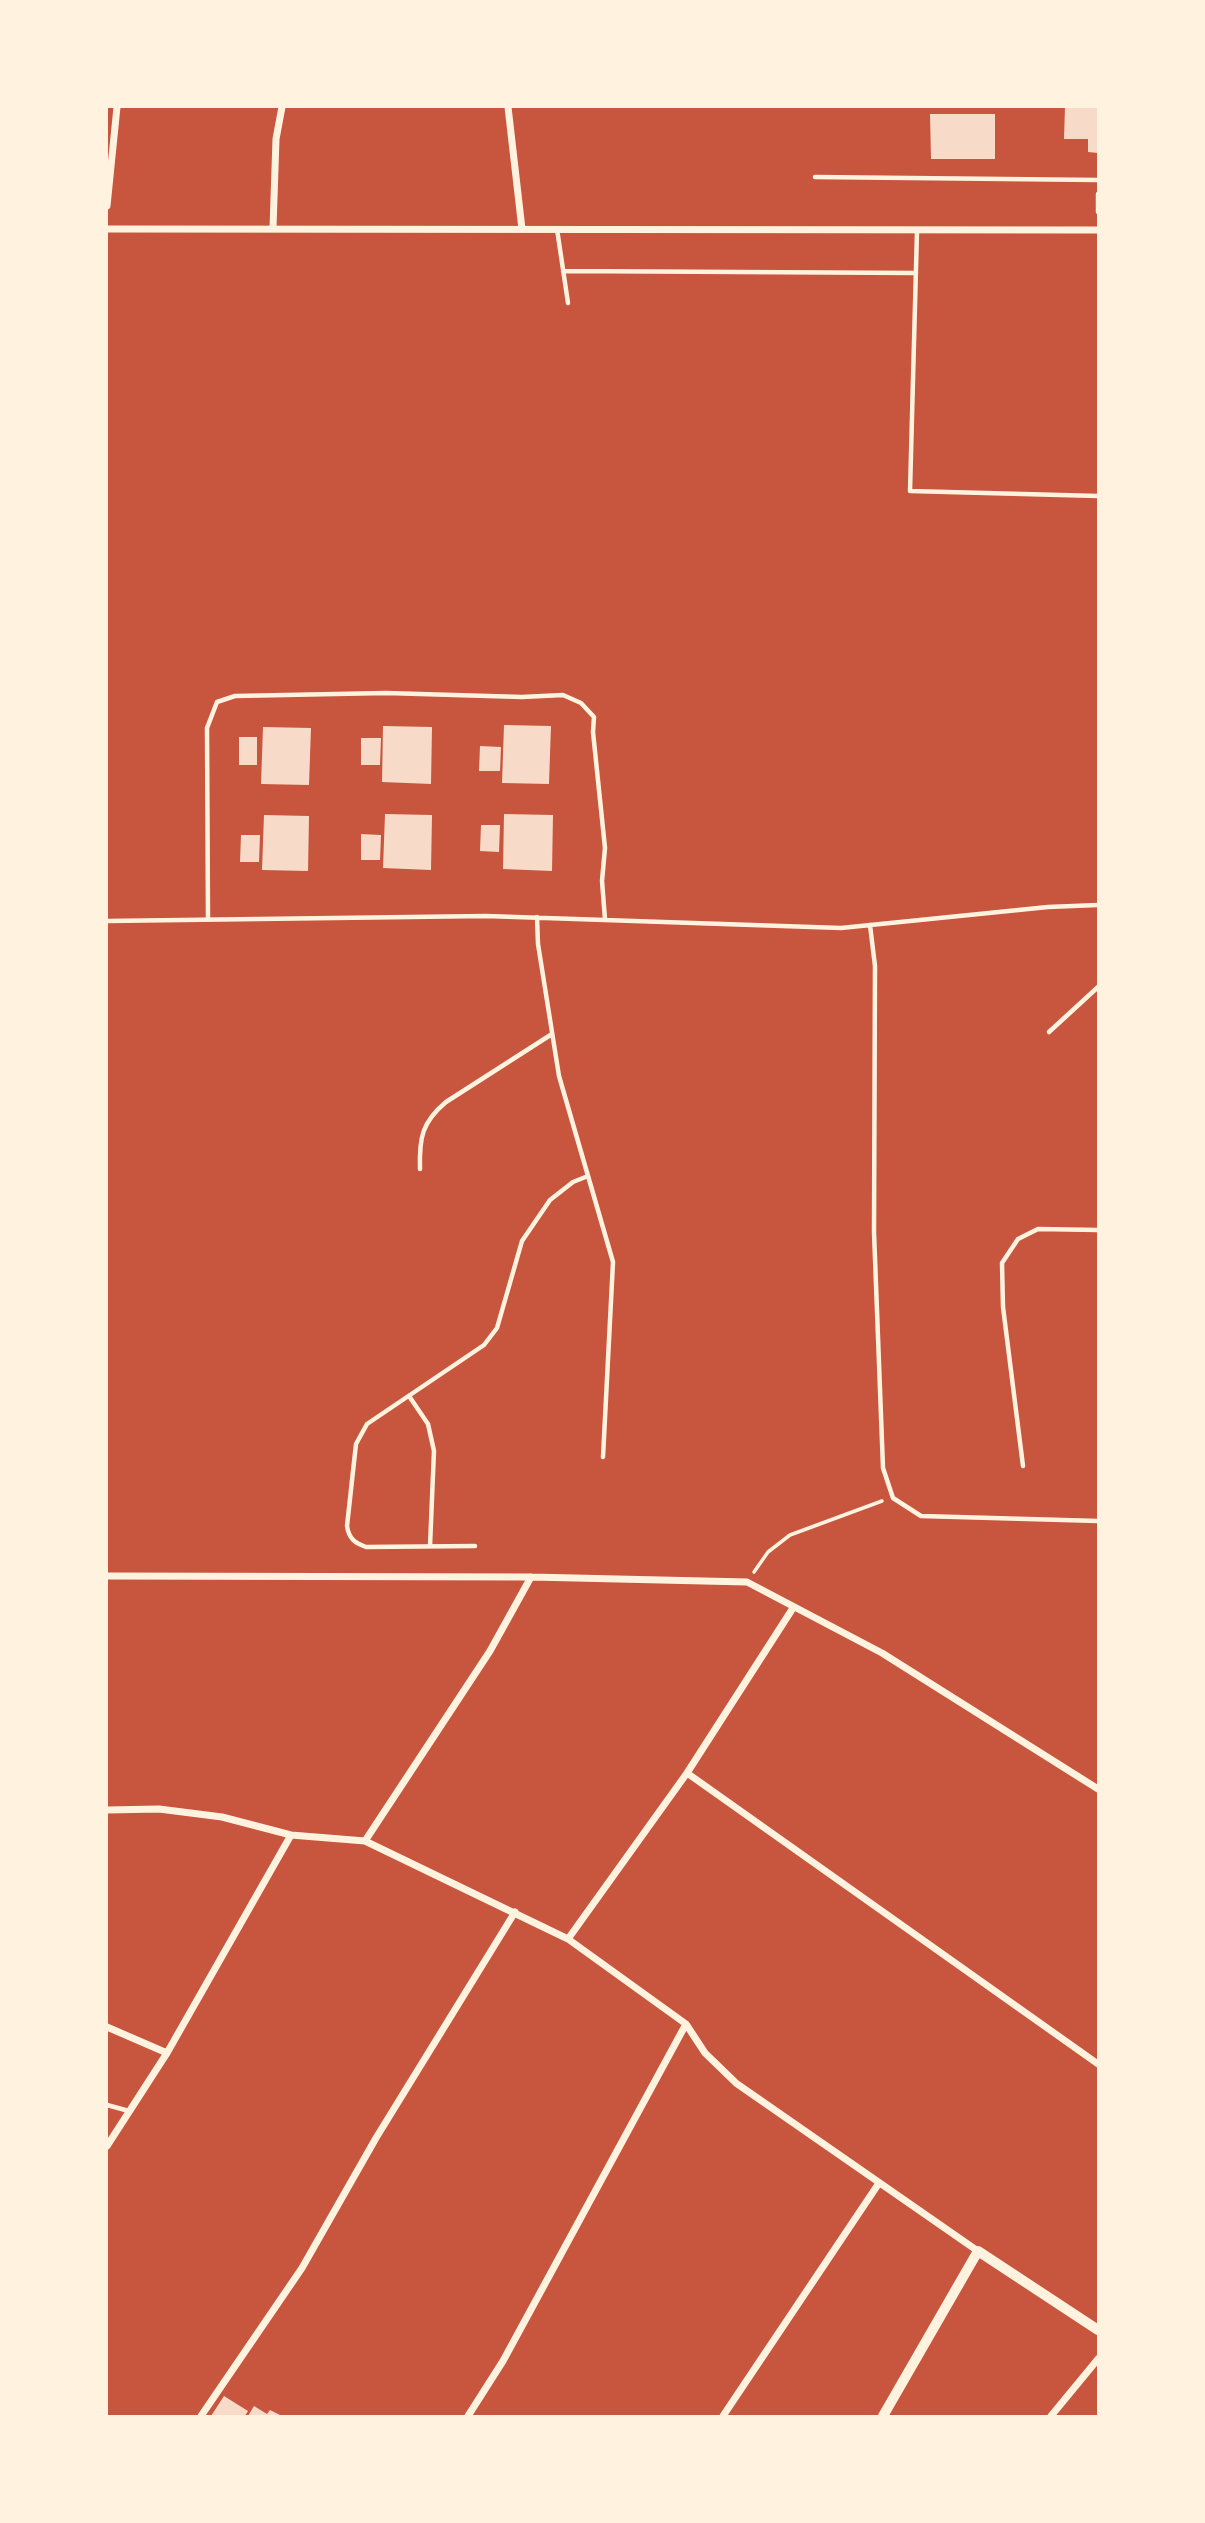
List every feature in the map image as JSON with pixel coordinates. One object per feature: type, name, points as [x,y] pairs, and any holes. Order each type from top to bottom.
[{"type":"street","points":[[107,206],[117,107]]},
{"type":"street","points":[[273,228],[276,139],[282,107]]},
{"type":"street","points":[[508,107],[522,229]]},
{"type":"street","points":[[107,229],[1098,230]]},
{"type":"street","points":[[107,1576],[531,1577],[747,1582],[883,1653],[1098,1789]]},
{"type":"street","points":[[365,1841],[490,1651],[531,1577]]},
{"type":"street","points":[[568,1939],[687,1773],[793,1608]]},
{"type":"street","points":[[687,1773],[1098,2064]]},
{"type":"street","points":[[107,1810],[159,1809],[222,1817],[291,1835],[365,1841],[568,1939],[686,2024],[705,2053],[736,2083],[978,2251],[1098,2330]]},
{"type":"street","points":[[107,2146],[167,2053],[291,1835]]},
{"type":"street","points":[[201,2416],[302,2268],[376,2138],[515,1912]]},
{"type":"street","points":[[468,2416],[503,2361],[686,2024]]},
{"type":"street","points":[[107,2027],[167,2053]]},
{"type":"street","points":[[723,2416],[879,2183]]},
{"type":"street","points":[[883,2416],[978,2251]]},
{"type":"street","points":[[1051,2416],[1098,2359]]},
{"type":"lane","points":[[815,177],[1098,180]]},
{"type":"lane","points":[[1098,194],[1098,212]]},
{"type":"lane","points":[[557,229],[568,303]]},
{"type":"lane","points":[[917,230],[910,491],[1098,496]]},
{"type":"lane","points":[[563,271],[916,273]]},
{"type":"lane","points":[[208,919],[207,728],[217,702],[234,696],[455,693],[522,697],[563,695],[580,703],[594,717],[593,732],[605,848],[602,881],[605,919]]},
{"type":"lane","points":[[107,921],[537,917],[841,928],[1048,907],[1098,905]]},
{"type":"lane","points":[[537,917],[538,944],[559,1076],[613,1262],[603,1457]]},
{"type":"lane","points":[[870,925],[875,966],[874,1232],[883,1468],[893,1497],[921,1516],[1098,1521]]},
{"type":"lane","points":[[1049,1032],[1098,987]]},
{"type":"lane","points":[[420,1169],[422,1134],[431,1115],[446,1102],[552,1034]]},
{"type":"lane","points":[[475,1546],[366,1546],[356,1543],[348,1533],[356,1444],[367,1424],[484,1345],[497,1328],[522,1241],[550,1200],[573,1182],[588,1176]]},
{"type":"lane","points":[[1023,1466],[1003,1307],[1002,1263],[1018,1240],[1038,1229],[1098,1230]]},
{"type":"lane","points":[[410,1396],[428,1424],[434,1451],[430,1546]]},
{"type":"lane","points":[[107,2105],[130,2111]]},
{"type":"path","points":[[747,1582],[768,1552],[790,1535],[893,1497]]},
{"type":"building","points":[[1065,107],[1098,107],[1098,153],[1088,152],[1088,139],[1064,139]]},
{"type":"building","points":[[930,114],[995,114],[995,159],[931,159]]},
{"type":"building","points":[[504,725],[551,726],[549,784],[502,783]]},
{"type":"building","points":[[383,726],[432,727],[431,784],[382,782]]},
{"type":"building","points":[[263,727],[311,728],[309,785],[261,784]]},
{"type":"building","points":[[239,737],[257,737],[257,765],[239,765]]},
{"type":"building","points":[[361,738],[381,738],[380,765],[361,765]]},
{"type":"building","points":[[480,746],[501,747],[500,771],[479,771]]},
{"type":"building","points":[[385,814],[432,815],[431,870],[383,868]]},
{"type":"building","points":[[504,814],[553,815],[552,871],[503,869]]},
{"type":"building","points":[[264,815],[309,816],[308,871],[262,870]]},
{"type":"building","points":[[481,825],[500,825],[499,852],[480,851]]},
{"type":"building","points":[[361,834],[381,835],[380,860],[361,860]]},
{"type":"building","points":[[241,835],[260,835],[259,862],[240,862]]},
{"type":"building","points":[[224,2396],[248,2411],[245,2416],[211,2416]]},
{"type":"building","points":[[254,2406],[267,2414],[270,2410],[282,2416],[248,2416]]}]
